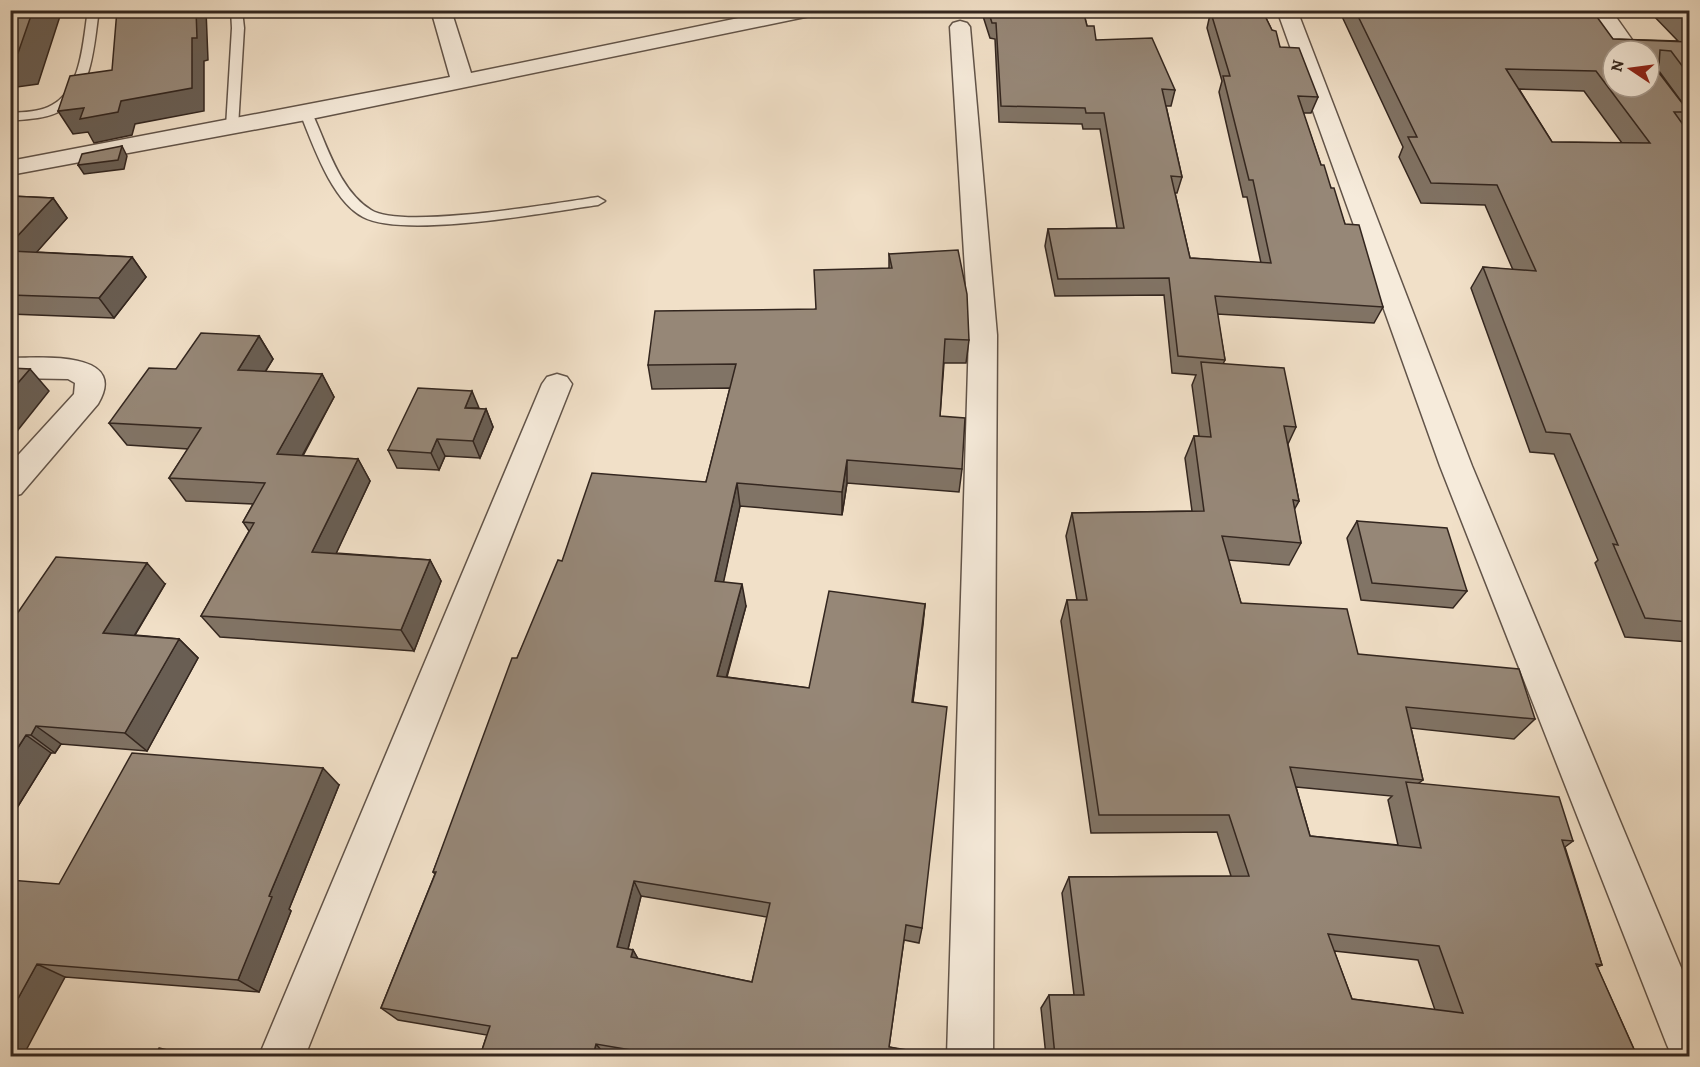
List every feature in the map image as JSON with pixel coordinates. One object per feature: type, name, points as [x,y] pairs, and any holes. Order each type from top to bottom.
[{"type":"street","points":[[441,10],[462,80]]},
{"type":"street","points":[[10,168],[306,113],[810,10]]},
{"type":"street","points":[[1287,10],[1456,466],[1689,1045]]},
{"type":"street","points":[[1600,10],[1621,39]]},
{"type":"street","points":[[960,27],[983,334],[970,1056]]},
{"type":"street","points":[[10,368],[74,369],[90,379],[88,397],[10,485]]},
{"type":"street","points":[[282,1056],[557,384]]},
{"type":"lane","points":[[10,117],[56,109],[73,94],[79,81],[94,10]]},
{"type":"lane","points":[[232,127],[238,28],[236,10]]},
{"type":"lane","points":[[306,113],[336,178],[350,198],[368,216],[387,220],[421,222],[598,201]]},
{"type":"building","points":[[10,10],[33,10],[18,53],[10,54]]},
{"type":"building","points":[[117,10],[196,10],[197,38],[192,38],[192,88],[121,101],[118,112],[80,119],[84,108],[58,111],[70,76],[112,70]]},
{"type":"building","points":[[988,10],[1083,10],[1087,26],[1094,26],[1096,40],[1152,38],[1175,90],[1162,89],[1182,177],[1171,176],[1190,258],[1271,263],[1253,180],[1249,180],[1223,76],[1230,76],[1211,13],[1218,13],[1218,10],[1262,10],[1272,30],[1276,31],[1280,47],[1299,48],[1318,97],[1298,96],[1321,165],[1324,165],[1331,188],[1334,188],[1345,224],[1359,225],[1383,307],[1215,296],[1225,360],[1178,356],[1169,278],[1058,279],[1048,229],[1124,228],[1104,113],[1086,113],[1085,108],[1001,106],[996,23],[992,23]]},
{"type":"building","points":[[1355,10],[1584,10],[1589,16],[1597,17],[1613,39],[1601,39],[1601,78],[1596,71],[1506,69],[1552,142],[1650,143],[1617,99],[1661,99],[1661,76],[1689,112],[1674,112],[1689,133],[1689,622],[1645,618],[1613,544],[1618,545],[1570,434],[1546,432],[1483,267],[1536,271],[1497,185],[1431,183],[1408,137],[1417,137]]},
{"type":"building","points":[[1679,10],[1689,10],[1689,21]]},
{"type":"building","points":[[1661,41],[1689,42],[1689,75],[1671,51],[1661,50]]},
{"type":"building","points":[[122,146],[118,160],[78,165],[82,154]]},
{"type":"building","points":[[10,196],[53,198],[10,244]]},
{"type":"building","points":[[958,250],[967,294],[969,340],[945,339],[940,416],[965,418],[962,469],[847,460],[842,492],[737,483],[715,581],[742,584],[717,676],[809,688],[829,591],[925,604],[912,702],[947,707],[922,928],[906,925],[889,1047],[931,1054],[931,1056],[660,1056],[596,1044],[593,1056],[480,1056],[490,1026],[381,1008],[436,872],[433,872],[512,658],[517,658],[558,560],[562,561],[592,473],[706,482],[736,364],[648,365],[655,311],[816,309],[814,270],[892,268],[889,254]],"holes":[[[634,881],[770,903],[752,982],[631,957],[633,950],[617,947]]]},
{"type":"building","points":[[10,251],[132,257],[99,298],[10,295]]},
{"type":"building","points":[[201,333],[259,336],[238,370],[322,374],[277,454],[358,459],[312,552],[430,560],[401,630],[201,616],[254,523],[243,522],[265,483],[169,478],[201,428],[109,423],[149,368],[176,369]]},
{"type":"building","points":[[1201,362],[1284,368],[1296,427],[1284,426],[1299,501],[1293,500],[1301,543],[1222,536],[1241,603],[1347,609],[1358,654],[1519,669],[1535,719],[1406,707],[1423,780],[1290,767],[1310,836],[1421,848],[1406,782],[1559,797],[1573,841],[1562,840],[1602,965],[1596,964],[1637,1056],[1055,1056],[1049,995],[1084,995],[1069,877],[1249,876],[1229,815],[1099,815],[1067,600],[1087,600],[1072,513],[1204,511],[1194,436],[1211,437]],"holes":[[[1328,934],[1439,946],[1463,1013],[1352,999]]]},
{"type":"building","points":[[10,368],[30,369],[10,392]]},
{"type":"building","points":[[418,388],[472,391],[465,408],[486,409],[473,441],[437,439],[431,453],[388,450]]},
{"type":"building","points":[[1357,521],[1447,528],[1467,591],[1372,583]]},
{"type":"building","points":[[56,557],[147,563],[103,633],[179,639],[125,733],[36,726],[31,735],[26,735],[10,760],[10,624]]},
{"type":"building","points":[[132,753],[323,768],[269,896],[272,897],[238,980],[37,964],[10,1013],[10,880],[59,884]]},
{"type":"building","points":[[159,1048],[193,1056],[155,1056]]}]
